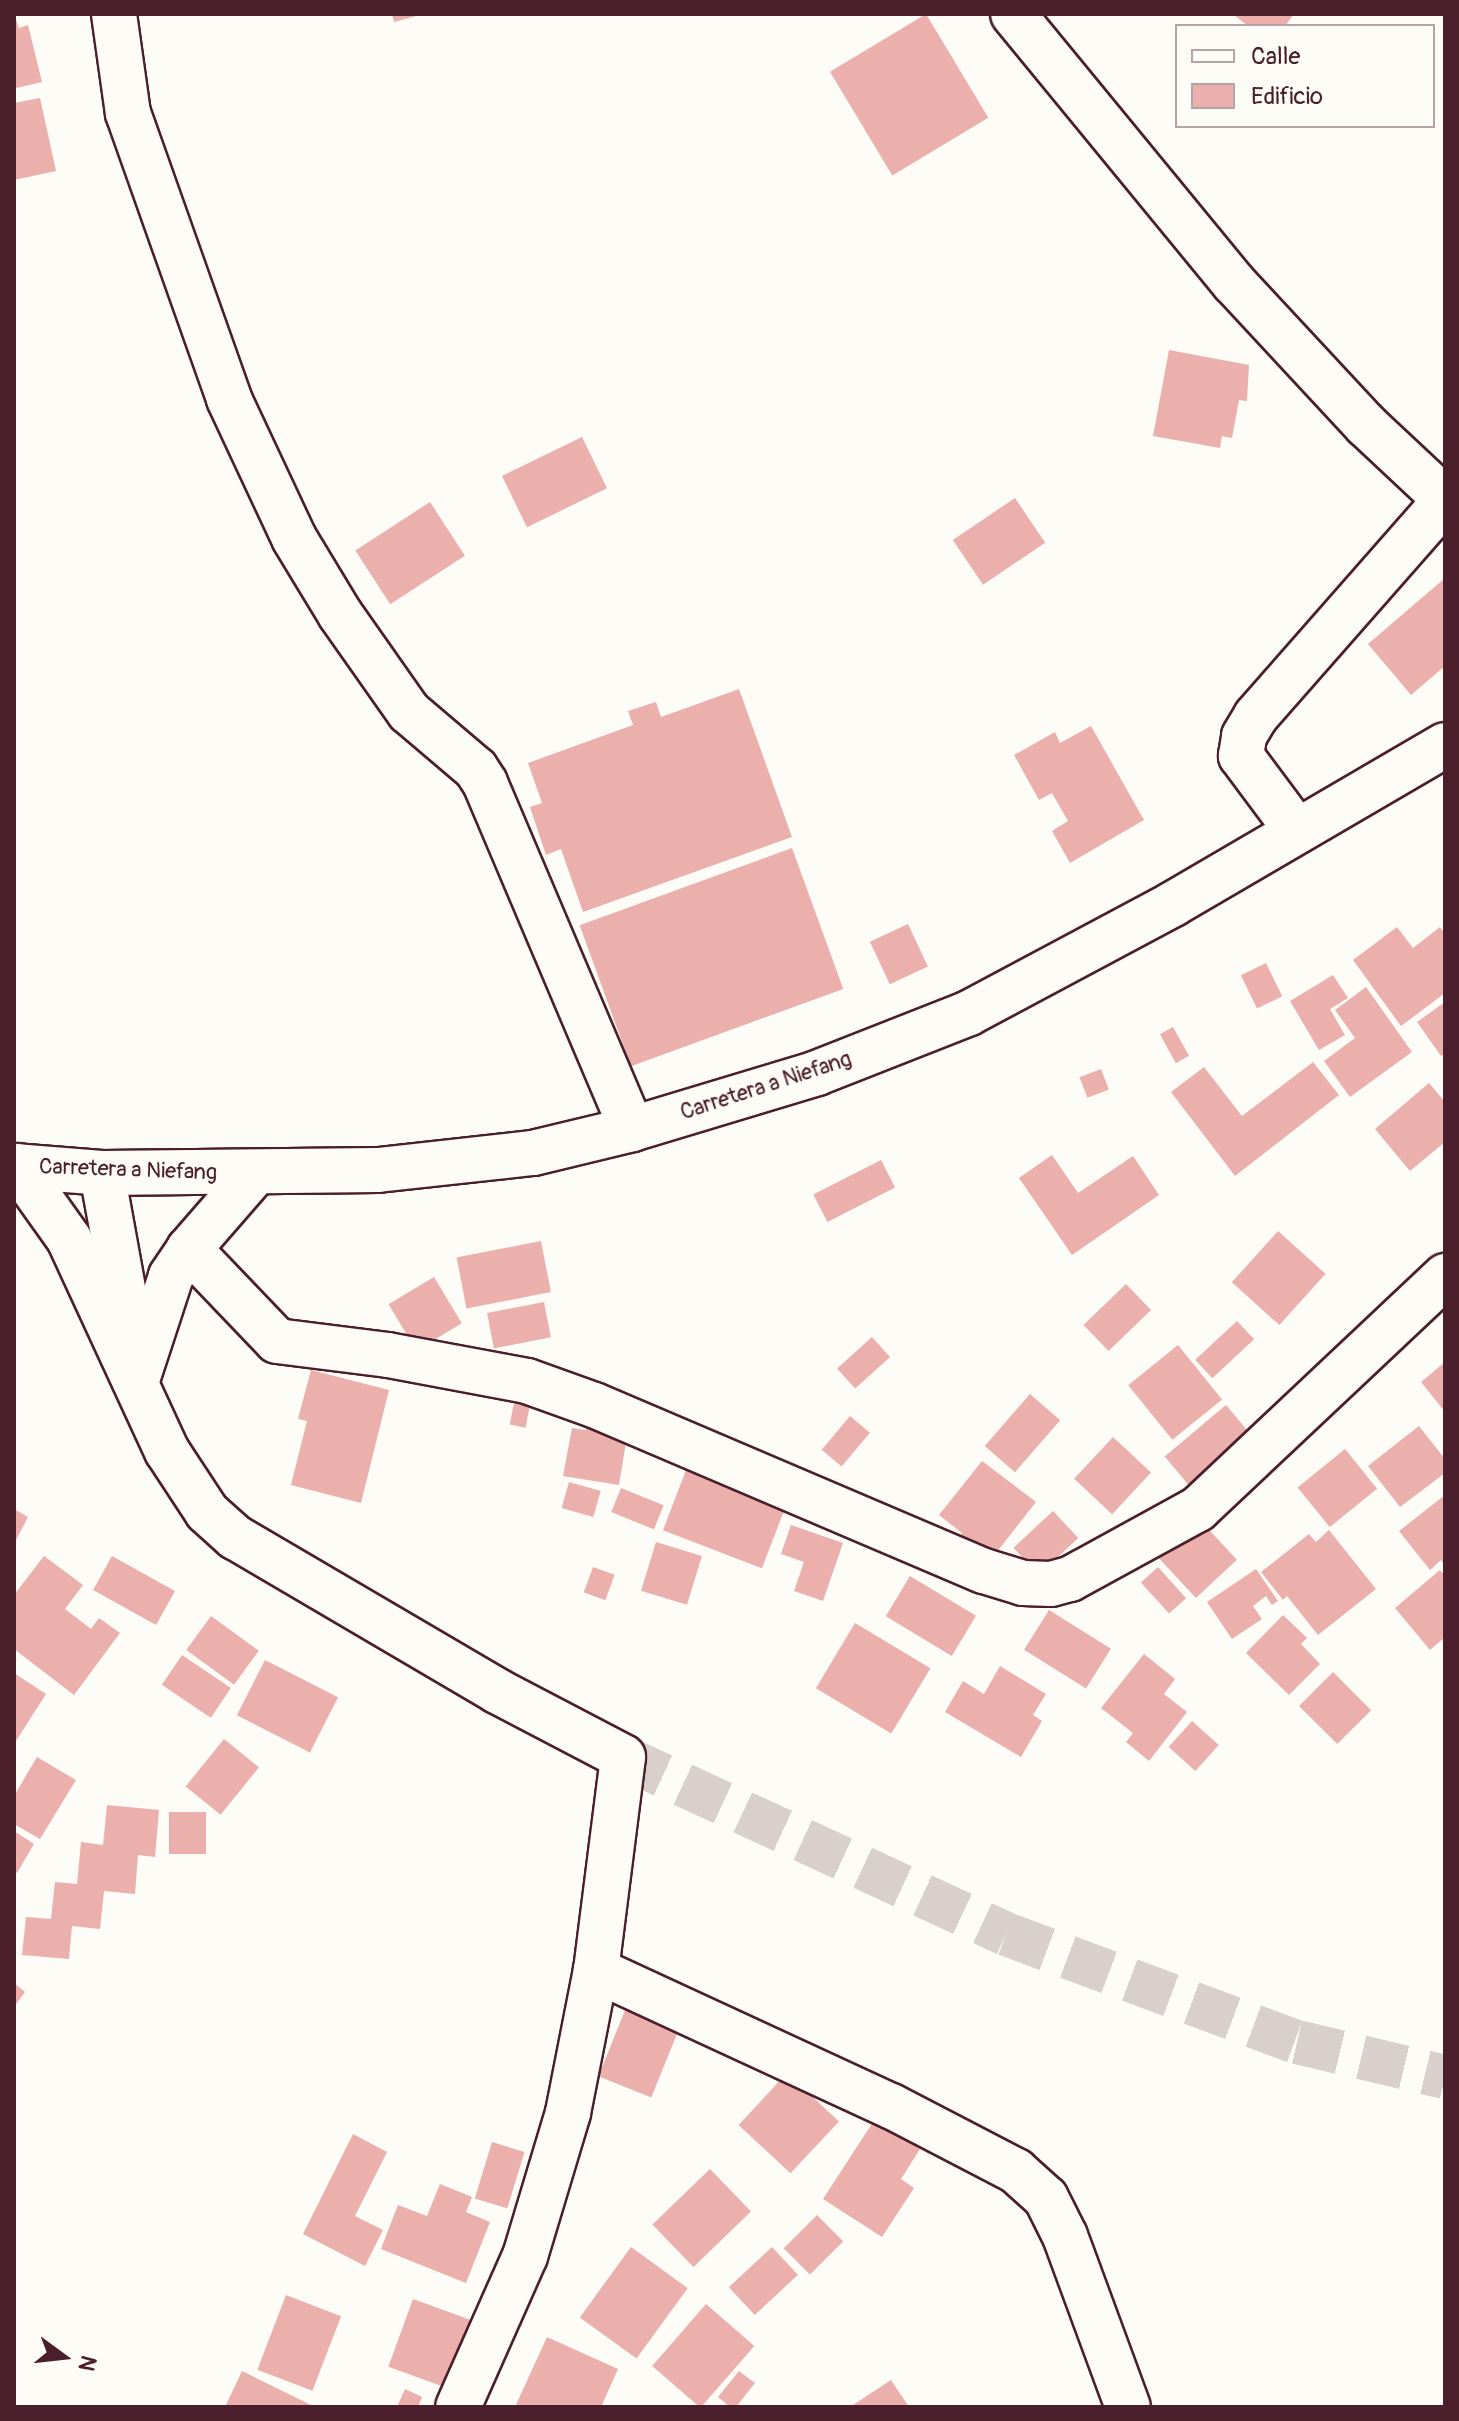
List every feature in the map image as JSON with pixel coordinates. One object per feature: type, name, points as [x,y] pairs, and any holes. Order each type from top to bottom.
[{"type":"street","points":[[114,14],[128,113],[229,399],[294,538],[340,614],[409,712],[476,769],[485,783],[632,1129]]},
{"type":"street","points":[[1013,14],[1234,283],[1366,425],[1445,500],[1256,716],[1244,736],[1241,756],[1297,831]]},
{"type":"street","name":"Carretera a Niefang","points":[[15,1166],[102,1173],[378,1170],[533,1153],[632,1129],[817,1073],[969,1013],[1173,904],[1445,745]]},
{"type":"street","points":[[15,1166],[69,1239],[184,1480],[207,1512],[235,1537],[497,1691],[623,1757],[596,1970],[568,2113],[525,2256],[458,2407]]},
{"type":"street","points":[[102,1173],[139,1386]]},
{"type":"street","points":[[139,1386],[171,1276],[189,1249],[255,1173]]},
{"type":"street","points":[[189,1249],[277,1341],[388,1355],[527,1381],[594,1405],[984,1571],[1023,1583],[1051,1584],[1070,1579],[1198,1509],[1445,1276]]},
{"type":"street","points":[[596,1970],[891,2106],[1016,2171],[1046,2198],[1065,2236],[1128,2407]]},
{"type":"building","points":[[14,14],[19,28],[28,25],[42,82],[16,88]]},
{"type":"building","points":[[392,14],[420,14],[420,15],[394,22]]},
{"type":"building","points":[[926,14],[988,118],[892,175],[830,72]]},
{"type":"building","points":[[1233,14],[1294,14],[1286,24],[1246,24]]},
{"type":"building","points":[[40,98],[56,171],[14,180],[14,103]]},
{"type":"building","points":[[1169,350],[1249,365],[1247,401],[1239,400],[1232,438],[1222,436],[1220,448],[1153,436]]},
{"type":"building","points":[[582,437],[607,488],[527,527],[502,476]]},
{"type":"building","points":[[1015,498],[1045,543],[983,585],[953,540]]},
{"type":"building","points":[[430,502],[465,556],[390,604],[355,550]]},
{"type":"building","points":[[1445,578],[1445,666],[1411,695],[1368,644]]},
{"type":"building","points":[[739,689],[792,837],[583,912],[561,849],[546,855],[530,807],[542,803],[528,763],[633,725],[628,711],[656,702],[661,717]]},
{"type":"building","points":[[1091,726],[1144,820],[1070,863],[1052,831],[1068,821],[1052,793],[1039,800],[1014,755],[1055,732],[1060,743]]},
{"type":"building","points":[[792,848],[843,989],[631,1066],[580,925]]},
{"type":"building","points":[[908,924],[928,967],[890,984],[870,942]]},
{"type":"building","points":[[1397,927],[1413,948],[1440,927],[1445,934],[1445,993],[1401,1026],[1353,960]]},
{"type":"building","points":[[1266,963],[1282,996],[1257,1009],[1241,975]]},
{"type":"building","points":[[1333,975],[1348,998],[1330,1009],[1345,1035],[1319,1050],[1290,1001]]},
{"type":"building","points":[[1366,987],[1412,1052],[1350,1097],[1324,1061],[1355,1038],[1335,1010]]},
{"type":"building","points":[[1445,1002],[1445,1053],[1441,1056],[1417,1022]]},
{"type":"building","points":[[1173,1027],[1189,1056],[1176,1063],[1160,1034]]},
{"type":"building","points":[[1313,1062],[1339,1095],[1235,1176],[1171,1092],[1204,1067],[1242,1116]]},
{"type":"building","points":[[1101,1069],[1109,1090],[1087,1098],[1080,1077]]},
{"type":"building","points":[[1429,1083],[1445,1102],[1445,1142],[1410,1171],[1375,1129]]},
{"type":"building","points":[[1052,1155],[1078,1193],[1133,1156],[1159,1195],[1072,1255],[1019,1178]]},
{"type":"building","points":[[881,1160],[895,1188],[827,1222],[813,1195]]},
{"type":"building","points":[[1278,1231],[1326,1274],[1279,1325],[1232,1282]]},
{"type":"building","points":[[541,1241],[551,1292],[467,1308],[457,1257]]},
{"type":"building","points":[[434,1277],[462,1323],[416,1351],[389,1304]]},
{"type":"building","points":[[1126,1284],[1151,1310],[1109,1351],[1084,1325]]},
{"type":"building","points":[[544,1302],[551,1337],[494,1348],[487,1313]]},
{"type":"building","points":[[1237,1321],[1254,1339],[1212,1378],[1195,1360]]},
{"type":"building","points":[[872,1337],[890,1357],[855,1389],[837,1368]]},
{"type":"building","points":[[1178,1345],[1222,1399],[1172,1440],[1128,1385]]},
{"type":"building","points":[[1445,1362],[1445,1412],[1421,1382]]},
{"type":"building","points":[[311,1370],[389,1390],[361,1503],[291,1485],[307,1421],[298,1419]]},
{"type":"building","points":[[1030,1394],[1060,1420],[1015,1472],[985,1446]]},
{"type":"building","points":[[514,1403],[530,1406],[526,1428],[510,1425]]},
{"type":"building","points":[[1226,1405],[1258,1443],[1197,1495],[1165,1456]]},
{"type":"building","points":[[850,1416],[870,1433],[842,1466],[822,1450]]},
{"type":"building","points":[[587,1422],[628,1430],[619,1485],[563,1476],[572,1428],[586,1430]]},
{"type":"building","points":[[1419,1426],[1445,1459],[1445,1473],[1400,1507],[1368,1466]]},
{"type":"building","points":[[1113,1437],[1151,1472],[1112,1514],[1074,1479]]},
{"type":"building","points":[[1345,1449],[1377,1489],[1330,1527],[1298,1487]]},
{"type":"building","points":[[982,1461],[1036,1502],[985,1567],[954,1543],[962,1533],[939,1515]]},
{"type":"building","points":[[688,1465],[787,1503],[762,1568],[663,1530]]},
{"type":"building","points":[[569,1482],[601,1491],[593,1517],[562,1508]]},
{"type":"building","points":[[621,1488],[664,1505],[654,1529],[611,1512]]},
{"type":"building","points":[[1445,1495],[1445,1566],[1441,1560],[1430,1570],[1399,1531]]},
{"type":"building","points":[[14,1509],[28,1517],[14,1544]]},
{"type":"building","points":[[1053,1511],[1078,1538],[1039,1575],[1014,1548]]},
{"type":"building","points":[[1198,1518],[1237,1560],[1196,1598],[1157,1556]]},
{"type":"building","points":[[791,1525],[843,1543],[823,1601],[794,1591],[804,1562],[781,1554]]},
{"type":"building","points":[[1329,1530],[1376,1589],[1318,1635],[1287,1596],[1283,1600],[1261,1572],[1309,1534],[1316,1542]]},
{"type":"building","points":[[656,1542],[702,1556],[687,1605],[641,1591]]},
{"type":"building","points":[[44,1556],[83,1585],[65,1609],[91,1629],[99,1618],[120,1633],[74,1695],[14,1649],[14,1595]]},
{"type":"building","points":[[112,1556],[175,1591],[156,1625],[93,1590]]},
{"type":"building","points":[[593,1567],[615,1575],[605,1600],[584,1592]]},
{"type":"building","points":[[1158,1567],[1186,1598],[1169,1614],[1141,1582]]},
{"type":"building","points":[[1256,1569],[1278,1601],[1272,1605],[1266,1596],[1253,1606],[1262,1619],[1232,1639],[1207,1602]]},
{"type":"building","points":[[1440,1570],[1445,1576],[1445,1637],[1430,1650],[1395,1608]]},
{"type":"building","points":[[910,1576],[976,1616],[952,1656],[886,1616]]},
{"type":"building","points":[[1049,1610],[1111,1649],[1086,1689],[1024,1650]]},
{"type":"building","points":[[1283,1615],[1307,1638],[1301,1644],[1320,1664],[1289,1695],[1246,1653]]},
{"type":"building","points":[[211,1616],[259,1651],[234,1685],[186,1650]]},
{"type":"building","points":[[855,1623],[930,1668],[891,1733],[816,1688]]},
{"type":"building","points":[[1144,1654],[1175,1679],[1164,1694],[1187,1712],[1149,1761],[1126,1742],[1133,1733],[1101,1708]]},
{"type":"building","points":[[182,1655],[231,1688],[211,1718],[162,1685]]},
{"type":"building","points":[[265,1660],[338,1697],[310,1752],[237,1715]]},
{"type":"building","points":[[1000,1666],[1046,1694],[1033,1715],[1042,1721],[1021,1757],[945,1712],[963,1681],[984,1694]]},
{"type":"building","points":[[1333,1672],[1371,1710],[1337,1744],[1299,1706]]},
{"type":"building","points":[[14,1673],[46,1694],[14,1744]]},
{"type":"building","points":[[1192,1721],[1219,1745],[1195,1771],[1169,1747]]},
{"type":"building","points":[[224,1739],[259,1767],[221,1815],[186,1786]]},
{"type":"building","points":[[37,1757],[76,1780],[40,1839],[14,1824],[14,1796]]},
{"type":"building","points":[[107,1805],[159,1810],[155,1857],[138,1855],[135,1894],[104,1891],[100,1929],[72,1926],[69,1959],[22,1955],[26,1917],[51,1919],[55,1882],[77,1884],[81,1842],[103,1845]]},
{"type":"building","points":[[169,1812],[206,1812],[206,1854],[169,1854]]},
{"type":"building","points":[[14,1831],[34,1844],[17,1873],[14,1871]]},
{"type":"building","points":[[14,1983],[25,1992],[14,2007]]},
{"type":"building","points":[[628,2003],[681,2024],[651,2098],[598,2076]]},
{"type":"building","points":[[787,2073],[839,2121],[791,2173],[739,2125]]},
{"type":"building","points":[[875,2119],[920,2149],[901,2179],[914,2188],[882,2237],[823,2199]]},
{"type":"building","points":[[353,2134],[387,2152],[355,2216],[383,2230],[365,2266],[303,2234]]},
{"type":"building","points":[[492,2142],[525,2152],[507,2208],[475,2198]]},
{"type":"building","points":[[710,2169],[751,2211],[693,2267],[652,2225]]},
{"type":"building","points":[[440,2184],[472,2197],[466,2212],[490,2222],[466,2283],[381,2249],[398,2205],[427,2216]]},
{"type":"building","points":[[817,2215],[843,2241],[810,2274],[784,2248]]},
{"type":"building","points":[[631,2247],[688,2288],[636,2359],[580,2317]]},
{"type":"building","points":[[772,2247],[798,2275],[755,2315],[729,2287]]},
{"type":"building","points":[[286,2295],[341,2316],[312,2391],[257,2370]]},
{"type":"building","points":[[413,2299],[478,2323],[453,2390],[388,2367]]},
{"type":"building","points":[[706,2304],[754,2346],[701,2407],[652,2366]]},
{"type":"building","points":[[547,2337],[618,2369],[601,2407],[515,2407]]},
{"type":"building","points":[[242,2371],[315,2407],[225,2407]]},
{"type":"building","points":[[739,2371],[755,2383],[736,2407],[730,2407],[718,2397]]},
{"type":"building","points":[[891,2380],[909,2407],[850,2407]]},
{"type":"building","points":[[405,2389],[422,2397],[418,2407],[397,2407]]},
{"type":"tunnel","points":[[623,1757],[1006,1934],[1297,2042],[1445,2077]]}]
